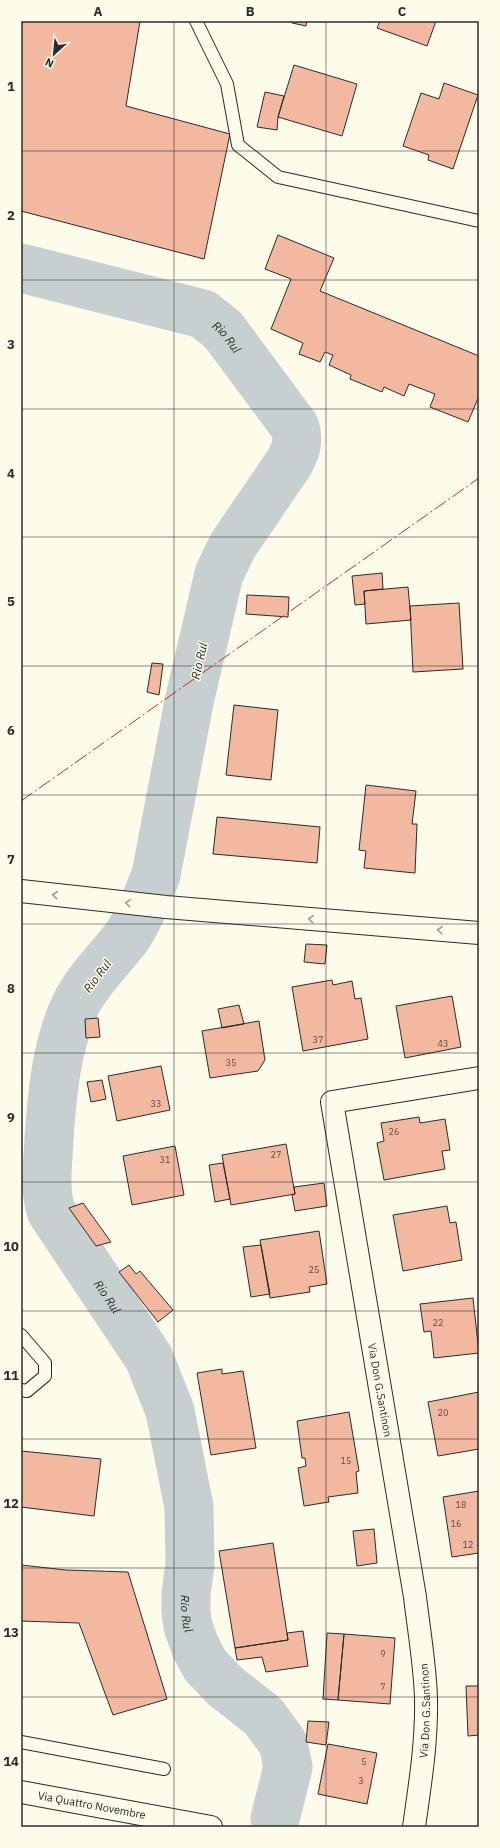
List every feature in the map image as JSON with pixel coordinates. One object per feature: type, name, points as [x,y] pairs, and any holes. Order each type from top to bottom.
[{"type":"street","points":[[21,891],[166,907],[479,933]]},
{"type":"street","name":"Via Don G.Santinon","points":[[414,1827],[424,1755],[426,1698],[420,1634],[332,1102],[479,1078]]},
{"type":"street","name":"Via Quattro Novembre","points":[[21,1792],[211,1827]]},
{"type":"lane","points":[[196,21],[227,84],[238,146],[278,177],[479,221]]},
{"type":"lane","points":[[21,1335],[45,1363],[45,1376],[27,1391],[21,1390]]},
{"type":"lane","points":[[21,1742],[164,1769]]},
{"type":"building","points":[[21,21],[140,21],[126,106],[230,134],[204,259],[21,211]]},
{"type":"building","points":[[292,21],[307,21],[306,26],[292,23]]},
{"type":"building","points":[[380,21],[436,21],[427,46],[377,28]]},
{"type":"building","points":[[294,65],[357,84],[342,136],[278,117]]},
{"type":"building","points":[[444,83],[478,95],[453,169],[428,160],[429,155],[403,146],[421,93],[439,99]]},
{"type":"building","points":[[265,92],[284,96],[278,117],[277,130],[257,127]]},
{"type":"building","points":[[278,235],[334,258],[320,291],[479,356],[479,396],[468,422],[430,407],[435,394],[409,384],[404,396],[384,387],[382,392],[350,379],[351,375],[329,365],[333,355],[325,352],[320,362],[299,354],[303,343],[271,329],[291,279],[265,269]]},
{"type":"building","points":[[382,573],[383,589],[364,591],[365,604],[355,605],[352,576]]},
{"type":"building","points":[[408,587],[411,620],[366,624],[364,591]]},
{"type":"building","points":[[247,595],[289,597],[288,617],[246,614]]},
{"type":"building","points":[[459,603],[463,669],[413,672],[410,606]]},
{"type":"building","points":[[152,663],[163,664],[159,695],[147,692]]},
{"type":"building","points":[[234,705],[278,710],[271,780],[226,775]]},
{"type":"building","points":[[366,785],[416,791],[412,824],[417,824],[415,873],[364,868],[366,851],[359,850]]},
{"type":"building","points":[[217,817],[320,827],[317,863],[213,854]]},
{"type":"building","points":[[306,944],[327,945],[325,964],[304,962]]},
{"type":"building","points":[[332,980],[333,985],[352,981],[355,999],[361,998],[368,1039],[303,1051],[292,987]]},
{"type":"building","points":[[452,996],[461,1047],[405,1058],[396,1006]]},
{"type":"building","points":[[239,1005],[244,1024],[222,1028],[218,1009]]},
{"type":"building","points":[[98,1018],[100,1037],[86,1038],[85,1019]]},
{"type":"building","points":[[259,1021],[265,1060],[258,1071],[210,1078],[202,1031]]},
{"type":"building","points":[[161,1066],[170,1110],[117,1121],[108,1076]]},
{"type":"building","points":[[102,1080],[106,1099],[91,1102],[87,1082]]},
{"type":"building","points":[[419,1117],[420,1123],[445,1119],[450,1150],[442,1151],[445,1169],[384,1180],[377,1143],[384,1141],[381,1123]]},
{"type":"building","points":[[286,1144],[295,1194],[231,1205],[222,1155]]},
{"type":"building","points":[[175,1146],[184,1195],[132,1205],[123,1156]]},
{"type":"building","points":[[223,1163],[230,1199],[215,1202],[209,1165]]},
{"type":"building","points":[[324,1183],[327,1206],[295,1211],[292,1195],[295,1194],[294,1187]]},
{"type":"building","points":[[83,1203],[111,1242],[96,1246],[69,1208]]},
{"type":"building","points":[[447,1206],[450,1223],[456,1222],[462,1260],[403,1271],[393,1215]]},
{"type":"building","points":[[319,1231],[327,1284],[309,1287],[310,1292],[270,1298],[260,1240]]},
{"type":"building","points":[[261,1245],[270,1294],[251,1297],[243,1247]]},
{"type":"building","points":[[129,1265],[136,1274],[140,1271],[173,1310],[158,1322],[119,1272]]},
{"type":"building","points":[[473,1298],[479,1353],[434,1358],[431,1331],[424,1332],[420,1304]]},
{"type":"building","points":[[222,1369],[222,1374],[243,1371],[256,1448],[211,1455],[197,1373]]},
{"type":"building","points":[[479,1392],[479,1449],[438,1456],[428,1402]]},
{"type":"building","points":[[349,1412],[359,1471],[356,1472],[358,1493],[328,1497],[329,1502],[304,1506],[298,1468],[306,1466],[305,1458],[302,1458],[297,1421]]},
{"type":"building","points":[[21,1451],[101,1459],[94,1516],[21,1507]]},
{"type":"building","points":[[479,1491],[479,1553],[452,1557],[443,1497]]},
{"type":"building","points":[[374,1529],[377,1563],[357,1566],[353,1531]]},
{"type":"building","points":[[273,1543],[288,1640],[235,1648],[219,1551]]},
{"type":"building","points":[[21,1565],[66,1570],[128,1572],[167,1699],[113,1715],[79,1623],[21,1621]]},
{"type":"building","points":[[303,1631],[308,1666],[266,1672],[262,1657],[237,1660],[235,1648],[288,1640],[287,1633]]},
{"type":"building","points":[[327,1633],[344,1634],[338,1700],[323,1699]]},
{"type":"building","points":[[344,1634],[395,1638],[390,1704],[338,1700]]},
{"type":"building","points":[[466,1686],[479,1686],[479,1735],[468,1736]]},
{"type":"building","points":[[308,1721],[329,1722],[326,1745],[306,1742]]},
{"type":"building","points":[[328,1744],[377,1753],[367,1804],[318,1794]]},
{"type":"waterway","name":"Rio Rul","points":[[21,268],[203,314],[223,330],[295,427],[297,437],[296,445],[289,463],[233,545],[219,574],[189,702],[156,875],[135,924],[126,938],[80,997],[63,1038],[56,1071],[50,1122],[47,1175],[51,1211],[149,1358],[170,1411],[189,1507],[190,1565],[186,1593],[188,1626],[195,1646],[205,1665],[225,1686],[263,1716],[283,1743],[288,1767],[275,1819]]},
{"type":"power","points":[[21,801],[479,478]]}]
